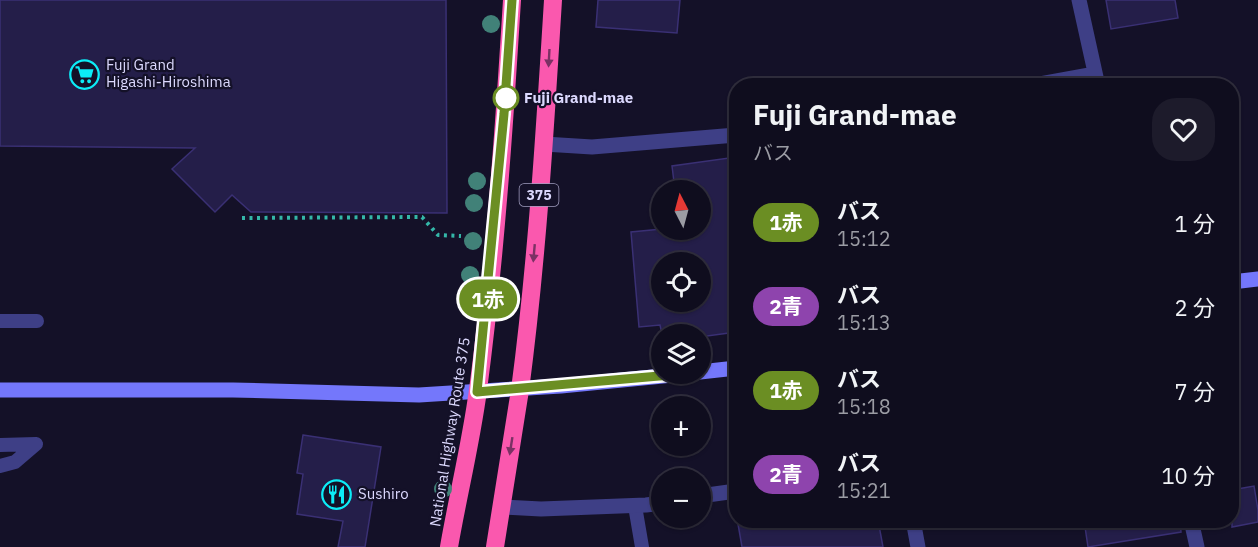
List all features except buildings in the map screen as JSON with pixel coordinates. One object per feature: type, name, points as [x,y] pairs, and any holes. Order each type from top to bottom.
[{"type":"highway","name":"National Highway Route 375","points":[[449,547],[477,392],[504,114],[512,0]]},
{"type":"highway","name":"375","points":[[495,547],[520,389],[544,144],[553,0]]},
{"type":"street","points":[[1079,0],[1097,78]]},
{"type":"street","points":[[544,144],[592,147],[729,136]]},
{"type":"street","points":[[1239,281],[1258,279]]},
{"type":"street","points":[[711,371],[729,369]]},
{"type":"street","points":[[0,390],[222,390],[419,395],[520,389],[651,377]]},
{"type":"street","points":[[711,494],[729,492]]},
{"type":"street","points":[[501,507],[541,509],[651,504]]},
{"type":"street","points":[[914,528],[918,547]]},
{"type":"street","points":[[1193,528],[1197,547]]},
{"type":"lane","points":[[0,321],[37,321]]},
{"type":"lane","points":[[0,445],[36,444],[15,462],[0,466]]},
{"type":"lane","points":[[635,506],[642,547]]},
{"type":"path","points":[[242,218],[422,217],[438,235],[461,236]]},
{"type":"bus line","name":"1赤","points":[[512,0],[486,319],[477,392],[651,377]]},
{"type":"place","name":"Fuji Grand Higashi-Hiroshima","points":[[85,74]]},
{"type":"place","name":"Fuji Grand-mae","points":[[506,98]]},
{"type":"place","name":"Sushiro","points":[[337,494]]}]
